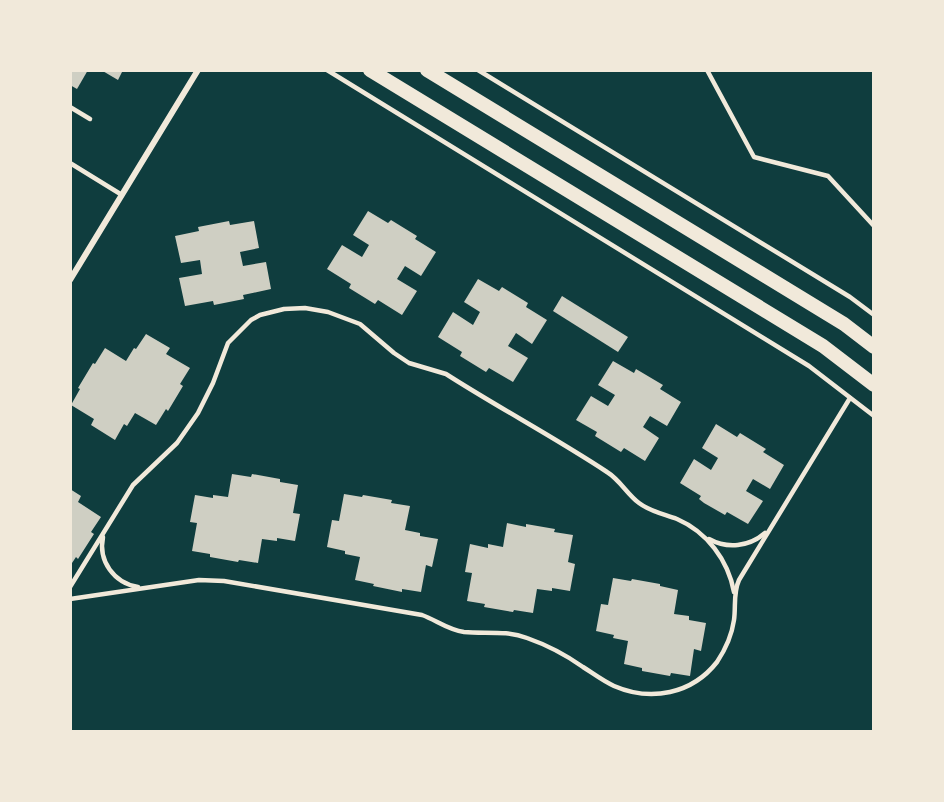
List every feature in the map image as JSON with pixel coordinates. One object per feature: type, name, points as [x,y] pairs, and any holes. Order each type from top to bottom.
[{"type":"main road","points":[[370,70],[823,346],[873,385]]},
{"type":"main road","points":[[427,70],[844,324],[873,347]]},
{"type":"street","points":[[70,280],[198,70]]},
{"type":"lane","points":[[327,70],[809,366],[873,416]]},
{"type":"lane","points":[[478,70],[850,297],[873,315]]},
{"type":"lane","points":[[707,70],[754,158],[828,176],[873,226]]},
{"type":"lane","points":[[70,107],[90,119]]},
{"type":"lane","points":[[70,163],[122,195]]},
{"type":"lane","points":[[70,587],[138,478],[170,451],[198,413],[213,383],[223,354],[235,335],[260,315],[284,309],[305,308],[350,319],[369,331],[401,358],[417,366],[446,374],[608,473],[641,504],[679,520],[706,538],[723,545],[738,545],[755,540],[771,527]]},
{"type":"lane","points":[[70,599],[199,580],[224,581],[422,615],[462,632],[515,634],[555,650],[615,687],[653,694],[682,690],[706,673],[718,660],[732,628],[739,580],[850,398]]},
{"type":"lane","points":[[104,532],[103,558],[112,572],[127,584],[147,588]]},
{"type":"lane","points":[[706,538],[727,567],[735,598]]},
{"type":"building","points":[[70,70],[88,70],[77,89],[70,85]]},
{"type":"building","points":[[101,70],[123,70],[118,80]]},
{"type":"building","points":[[368,211],[388,223],[391,220],[417,236],[415,239],[436,252],[421,276],[405,266],[397,279],[417,291],[402,315],[378,300],[375,304],[349,288],[351,284],[327,269],[342,245],[362,257],[369,245],[353,235]]},
{"type":"building","points":[[229,221],[230,225],[254,221],[259,248],[240,252],[243,266],[266,262],[271,289],[243,295],[244,299],[214,305],[213,301],[185,306],[179,278],[202,274],[200,260],[181,263],[175,236],[199,231],[198,227]]},
{"type":"building","points":[[478,279],[499,291],[502,287],[528,303],[526,307],[547,320],[532,344],[516,333],[508,346],[528,358],[513,382],[489,368],[486,372],[460,356],[462,352],[438,337],[453,312],[473,325],[480,312],[464,302]]},
{"type":"building","points":[[562,296],[628,337],[618,352],[553,311]]},
{"type":"building","points":[[146,334],[170,348],[166,354],[190,368],[180,384],[183,386],[168,411],[166,409],[156,425],[135,413],[127,426],[124,424],[115,440],[91,425],[94,419],[71,405],[80,389],[78,388],[105,348],[126,361]]},
{"type":"building","points":[[613,361],[634,373],[636,369],[663,385],[660,389],[681,402],[667,426],[650,416],[643,427],[659,438],[645,461],[624,448],[621,452],[595,436],[597,432],[576,420],[591,396],[608,406],[615,395],[598,385]]},
{"type":"building","points":[[716,424],[737,437],[740,433],[766,449],[763,452],[784,465],[770,489],[753,479],[746,491],[763,501],[748,524],[704,503],[699,499],[701,496],[680,483],[694,459],[711,470],[718,458],[702,448]]},
{"type":"building","points":[[232,474],[251,477],[252,474],[298,485],[293,513],[300,514],[295,541],[277,538],[277,541],[262,539],[258,563],[210,557],[210,554],[192,551],[197,523],[190,522],[195,495],[213,498],[213,495],[228,497]]},
{"type":"building","points":[[70,489],[81,496],[78,502],[101,517],[91,532],[94,534],[78,559],[76,557],[70,566]]},
{"type":"building","points":[[344,494],[392,500],[391,503],[410,506],[405,530],[420,533],[420,536],[438,539],[432,567],[426,565],[421,592],[402,589],[402,592],[355,580],[360,557],[327,547],[332,520],[339,521]]},
{"type":"building","points":[[507,523],[555,529],[554,532],[573,535],[568,562],[575,564],[570,591],[552,588],[552,591],[537,589],[533,613],[484,607],[485,604],[467,601],[472,573],[465,572],[470,544],[488,548],[488,544],[503,547]]},
{"type":"building","points":[[613,578],[660,584],[660,586],[678,590],[674,614],[689,616],[689,620],[706,623],[701,651],[694,649],[690,676],[671,673],[670,676],[642,671],[642,668],[624,664],[628,641],[596,631],[601,604],[608,605]]}]
